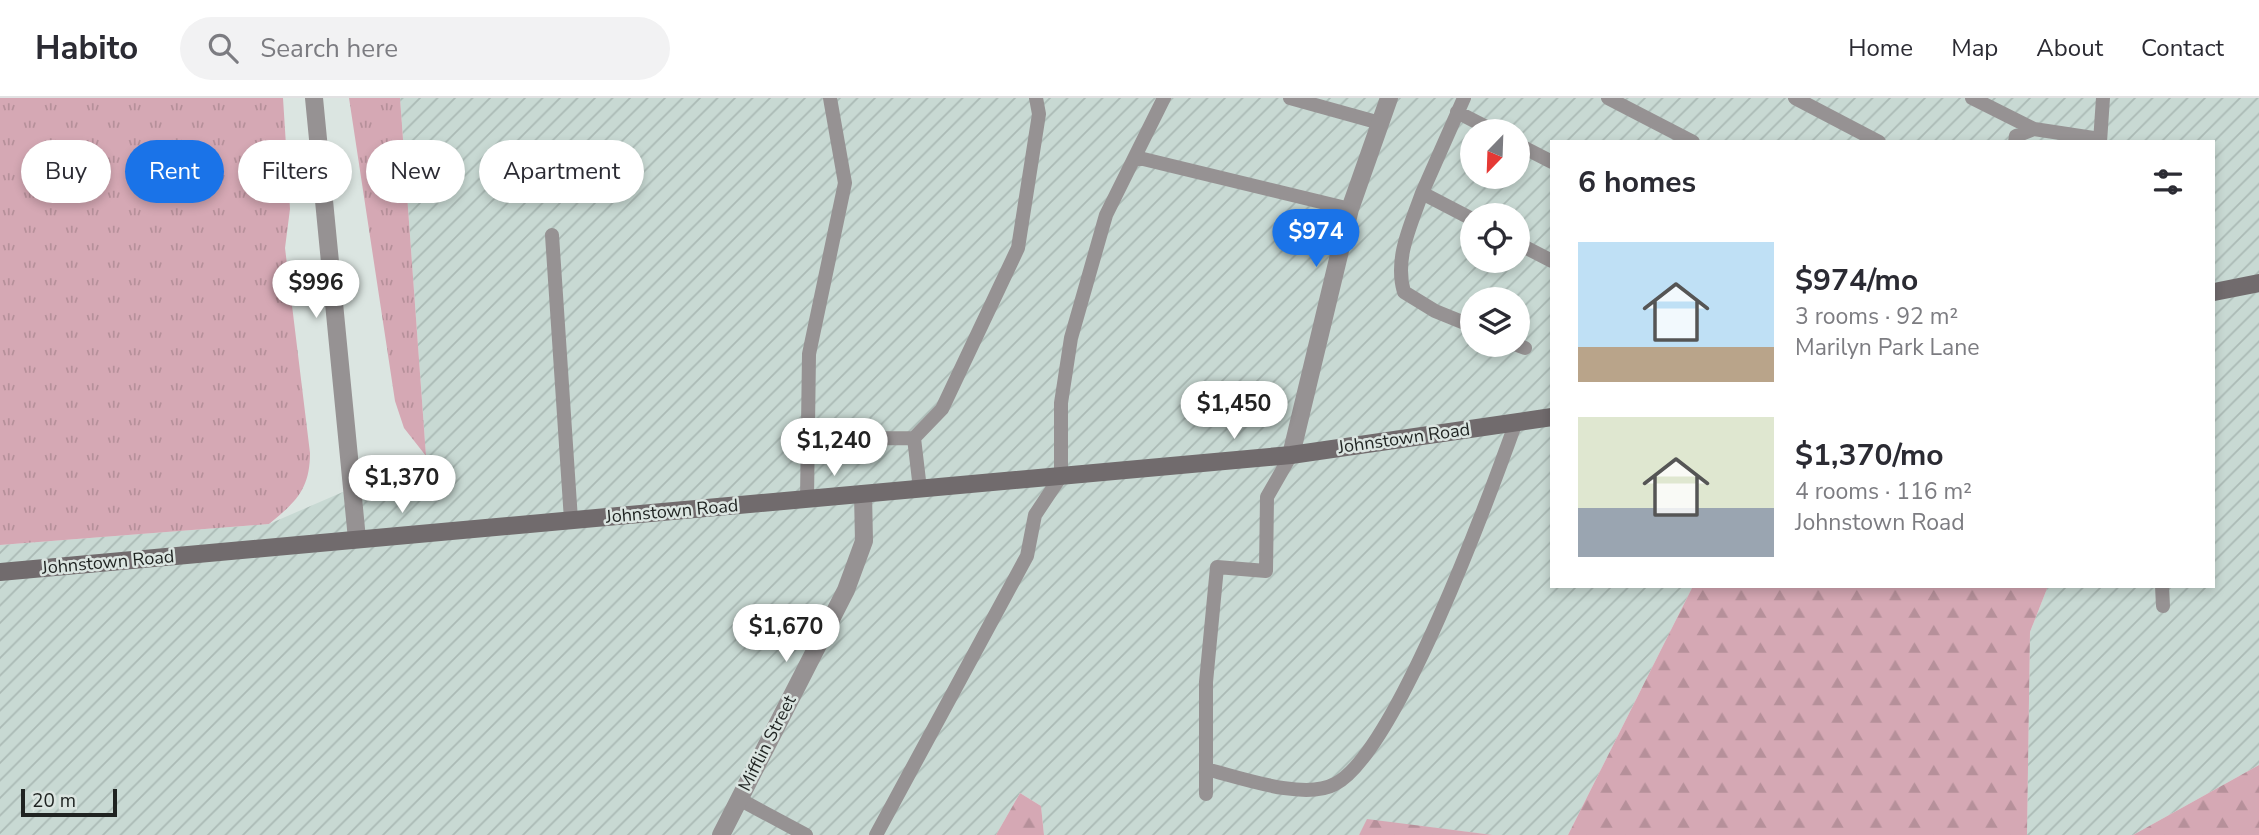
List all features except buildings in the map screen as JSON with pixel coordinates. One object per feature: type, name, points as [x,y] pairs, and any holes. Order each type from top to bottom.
[{"type":"main road","points":[[2215,292],[2259,283]]},
{"type":"main road","name":"Johnstown Road","points":[[0,572],[1291,455],[1550,416]]},
{"type":"street","points":[[314,98],[357,539]]},
{"type":"street","points":[[1291,455],[1350,209],[1389,98]]},
{"type":"street","name":"Mifflin Street","points":[[720,835],[846,590],[864,541],[863,494]]},
{"type":"lane","points":[[807,499],[808,354],[845,183],[830,98]]},
{"type":"lane","points":[[808,439],[914,438],[942,410],[1018,248],[1039,114],[1036,98]]},
{"type":"lane","points":[[876,835],[1027,556],[1035,515],[1061,476],[1061,403],[1071,338],[1106,215],[1164,98]]},
{"type":"lane","points":[[1290,98],[1380,123]]},
{"type":"lane","points":[[1460,321],[1435,311],[1404,292],[1399,277],[1402,253],[1422,193],[1464,98]]},
{"type":"lane","points":[[1608,98],[1689,140]]},
{"type":"lane","points":[[1795,98],[1875,140]]},
{"type":"lane","points":[[1972,98],[1996,104],[2034,129],[2100,140],[2103,98]]},
{"type":"lane","points":[[1457,112],[1471,119]]},
{"type":"lane","points":[[2015,140],[2016,136],[2034,129]]},
{"type":"lane","points":[[1530,151],[1550,161]]},
{"type":"lane","points":[[1135,157],[1350,209]]},
{"type":"lane","points":[[1422,193],[1460,213]]},
{"type":"lane","points":[[552,235],[571,520]]},
{"type":"lane","points":[[1530,250],[1550,260]]},
{"type":"lane","points":[[1206,769],[1276,786],[1309,790],[1334,785],[1351,773],[1371,747],[1453,587],[1516,422]]},
{"type":"lane","points":[[914,438],[920,489]]},
{"type":"lane","points":[[1206,794],[1206,682],[1217,567],[1266,571],[1267,497],[1291,455]]},
{"type":"lane","points":[[2162,588],[2163,606]]},
{"type":"lane","points":[[739,799],[806,835]]},
{"type":"shaded area","points":[[400,98],[2259,98],[2259,765],[2133,835],[2027,835],[2030,632],[2047,588],[2215,588],[2215,140],[1550,140],[1550,588],[1692,588],[1568,835],[1493,835],[1368,820],[1359,835],[1044,835],[1041,806],[1020,793],[996,835],[0,835],[0,545],[269,524],[426,456],[408,203],[465,203],[465,140],[403,140]]},
{"type":"green space","points":[[0,98],[283,98],[286,140],[238,140],[238,203],[290,203],[285,248],[310,453],[307,476],[300,494],[269,524],[0,545]]},
{"type":"green space","points":[[349,98],[400,98],[403,140],[366,140],[366,203],[408,203],[426,456],[404,428],[395,401]]},
{"type":"green space","points":[[1692,588],[2047,588],[2030,632],[2027,835],[1568,835]]},
{"type":"green space","points":[[2259,765],[2259,835],[2133,835]]},
{"type":"green space","points":[[1020,793],[1041,806],[1044,835],[996,835]]},
{"type":"green space","points":[[1367,819],[1493,835],[1359,835]]}]
